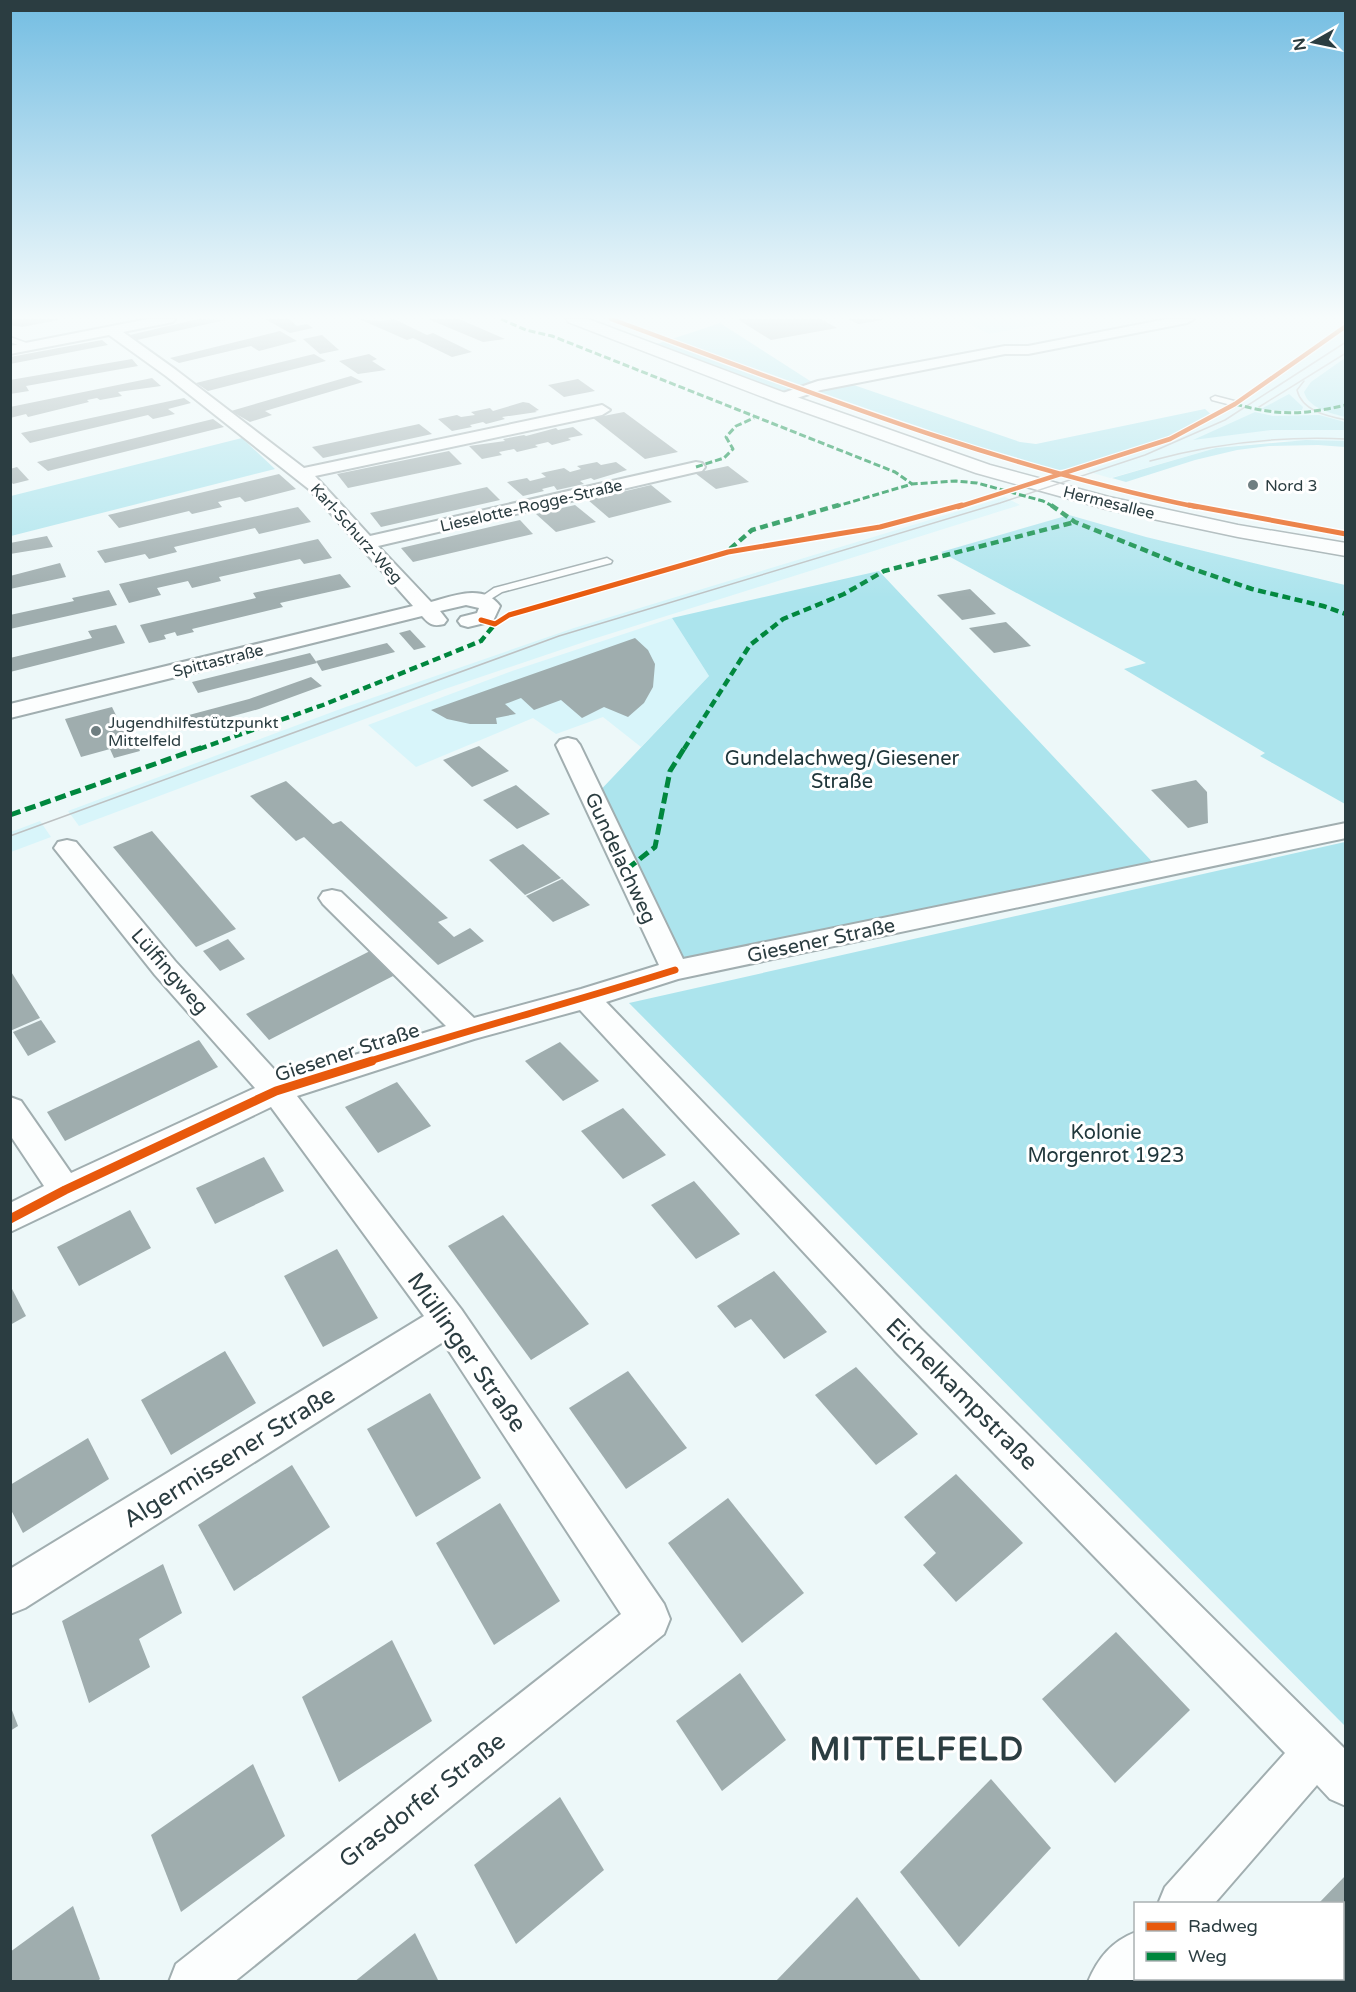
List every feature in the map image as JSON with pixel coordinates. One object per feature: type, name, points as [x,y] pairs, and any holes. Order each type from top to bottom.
[{"type":"main road","name":"Hermesallee","points":[[821,412],[982,469],[1072,494],[1238,531],[1346,550]]},
{"type":"street","name":"Karl-Schurz-Weg","points":[[222,412],[302,474],[326,497],[426,610]]},
{"type":"street","points":[[302,474],[594,412]]},
{"type":"street","name":"Lieselotte-Rogge-Straße","points":[[366,543],[696,467]]},
{"type":"street","points":[[426,610],[435,620],[477,614]]},
{"type":"street","name":"Spittastraße","points":[[10,711],[426,610]]},
{"type":"street","name":"Gundelachweg","points":[[568,745],[675,970]]},
{"type":"street","name":"Giesener Straße","points":[[10,1219],[64,1190],[276,1091],[468,1030],[586,998],[675,970],[1346,830]]},
{"type":"street","name":"Lülfingweg","points":[[67,848],[165,968],[276,1091]]},
{"type":"street","points":[[332,898],[468,1030]]},
{"type":"street","name":"Eichelkampstraße","points":[[586,998],[916,1349],[1331,1767]]},
{"type":"street","name":"Müllinger Straße","points":[[276,1091],[448,1320],[649,1619]]},
{"type":"street","points":[[10,1109],[64,1190]]},
{"type":"street","name":"Algermissener Straße","points":[[10,1593],[448,1320]]},
{"type":"street","name":"Grasdorfer Straße","points":[[194,1982],[649,1619]]},
{"type":"street","points":[[1184,1902],[1331,1767]]},
{"type":"street","points":[[1113,1982],[1134,1958]]},
{"type":"lane","points":[[477,614],[498,590],[607,561]]},
{"type":"shaded area","points":[[1226,412],[1345,412],[1345,441],[1276,441],[1216,448],[1110,478],[1086,471],[1174,440]]},
{"type":"shaded area","points":[[1005,497],[1020,505],[590,640],[445,689],[79,826],[68,811],[343,708],[574,628]]},
{"type":"shaded area","points":[[672,618],[709,676],[641,747],[603,717],[556,734],[533,718],[416,767],[368,725],[515,670]]},
{"type":"shaded area","points":[[40,821],[51,837],[11,852],[11,832]]},
{"type":"green space","points":[[866,412],[932,412],[1020,442],[1036,444],[1191,412],[1208,412],[1214,417],[1170,439],[1081,468],[1048,471],[946,441]]},
{"type":"green space","points":[[1255,412],[1273,416],[1319,415],[1345,422],[1345,430],[1271,430],[1193,440]]},
{"type":"green space","points":[[1327,412],[1345,412],[1345,417]]},
{"type":"green space","points":[[242,438],[275,469],[11,536],[11,496]]},
{"type":"green space","points":[[1306,440],[1345,441],[1345,447],[1269,446],[1237,450],[1195,460],[1126,482],[1112,478],[1216,448]]},
{"type":"green space","points":[[1069,515],[1146,537],[1345,585],[1345,804],[1260,756],[1265,753],[1124,669],[1146,663],[941,552]]},
{"type":"green space","name":"Gundelachweg/Giesener Straße","points":[[879,571],[1159,869],[675,970],[593,798],[709,676],[672,618]]},
{"type":"green space","name":"Kolonie Morgenrot 1923","points":[[1346,842],[1345,1726],[629,1003]]},
{"type":"building","points":[[10,412],[48,412],[28,417],[26,414],[10,418]]},
{"type":"building","points":[[119,412],[172,412],[175,414],[153,419],[148,415],[30,443],[21,433]]},
{"type":"building","points":[[233,412],[267,412],[272,415],[250,422]]},
{"type":"building","points":[[471,412],[537,412],[502,417],[505,419],[486,424],[483,422],[452,431],[438,419],[457,415],[461,417],[475,415]]},
{"type":"building","points":[[624,412],[678,452],[645,459],[593,418]]},
{"type":"building","points":[[213,419],[224,427],[48,471],[37,462]]},
{"type":"building","points":[[419,424],[432,434],[323,458],[312,447]]},
{"type":"building","points":[[573,427],[583,435],[552,445],[548,442],[517,452],[514,449],[499,452],[502,455],[482,459],[469,446],[505,441],[503,439],[556,428],[558,430]]},
{"type":"building","points":[[449,451],[462,464],[348,488],[337,474]]},
{"type":"building","points":[[597,462],[601,465],[616,462],[627,470],[594,480],[591,478],[580,481],[584,484],[557,490],[554,486],[523,496],[507,482],[527,478],[530,481],[546,477],[541,473],[564,468],[570,472],[581,469],[577,466]]},
{"type":"building","points":[[728,466],[749,482],[716,489],[695,473]]},
{"type":"building","points":[[17,467],[29,480],[13,484],[10,481],[10,469]]},
{"type":"building","points":[[279,474],[296,489],[245,502],[240,497],[218,502],[222,507],[192,514],[189,511],[119,528],[108,515]]},
{"type":"building","points":[[651,485],[672,502],[609,518],[588,500]]},
{"type":"building","points":[[487,487],[500,500],[381,527],[370,513]]},
{"type":"building","points":[[575,505],[596,522],[556,532],[536,514]]},
{"type":"building","points":[[298,507],[311,522],[259,534],[255,528],[174,547],[177,552],[149,559],[145,554],[105,563],[97,551]]},
{"type":"building","points":[[520,520],[533,534],[413,562],[401,548]]},
{"type":"building","points":[[47,536],[53,547],[10,554],[10,543]]},
{"type":"building","points":[[318,539],[332,558],[304,564],[300,559],[219,577],[221,581],[192,588],[188,581],[157,588],[161,595],[129,603],[119,584]]},
{"type":"building","points":[[60,563],[66,577],[10,589],[10,576]]},
{"type":"building","points":[[340,574],[351,587],[280,603],[283,607],[192,629],[194,632],[177,636],[175,632],[164,635],[166,639],[149,643],[140,625],[256,598],[253,593]]},
{"type":"building","points":[[970,589],[996,614],[962,620],[937,595]]},
{"type":"building","points":[[109,590],[117,605],[10,629],[10,615],[74,601],[72,598]]},
{"type":"building","points":[[1006,622],[1031,646],[994,653],[969,628]]},
{"type":"building","points":[[116,625],[125,643],[10,672],[10,658],[92,638],[88,631]]},
{"type":"building","points":[[410,630],[426,647],[414,650],[399,633]]},
{"type":"building","points":[[635,638],[648,650],[655,664],[653,687],[644,703],[628,717],[604,707],[582,718],[561,700],[534,710],[521,698],[505,704],[516,714],[496,718],[497,724],[470,724],[447,719],[431,710]]},
{"type":"building","points":[[387,643],[395,652],[322,671],[316,661]]},
{"type":"building","points":[[310,653],[317,663],[198,693],[192,682]]},
{"type":"building","points":[[311,677],[322,686],[259,709],[179,731],[174,719],[249,699]]},
{"type":"building","name":"Jugendhilfestützpunkt Mittelfeld","points":[[112,707],[130,744],[136,742],[140,751],[114,758],[110,749],[81,757],[65,719]]},
{"type":"building","points":[[479,746],[509,771],[472,787],[443,760]]},
{"type":"building","points":[[1196,780],[1207,792],[1208,823],[1188,828],[1151,790]]},
{"type":"building","points":[[286,781],[333,824],[341,821],[448,918],[438,922],[454,937],[470,928],[484,941],[438,965],[304,837],[296,841],[250,796]]},
{"type":"building","points":[[516,785],[550,814],[517,829],[483,800]]},
{"type":"building","points":[[152,831],[236,929],[196,947],[113,847]]},
{"type":"building","points":[[523,844],[561,878],[525,895],[489,860]]},
{"type":"building","points":[[562,879],[590,905],[553,922],[526,896]]},
{"type":"building","points":[[228,939],[245,959],[220,971],[203,951]]},
{"type":"building","points":[[370,951],[395,975],[269,1040],[246,1014]]},
{"type":"building","points":[[10,970],[40,1018],[10,1031]]},
{"type":"building","points":[[41,1020],[56,1042],[28,1056],[13,1032]]},
{"type":"building","points":[[199,1040],[218,1067],[65,1141],[47,1112]]},
{"type":"building","points":[[560,1042],[599,1081],[563,1101],[525,1061]]},
{"type":"building","points":[[397,1082],[431,1126],[378,1153],[345,1107]]},
{"type":"building","points":[[623,1108],[666,1155],[623,1179],[581,1131]]},
{"type":"building","points":[[264,1157],[284,1191],[215,1224],[196,1188]]},
{"type":"building","points":[[694,1181],[740,1234],[696,1259],[651,1205]]},
{"type":"building","points":[[130,1210],[151,1248],[79,1286],[57,1247]]},
{"type":"building","points":[[503,1215],[589,1324],[531,1360],[448,1246]]},
{"type":"building","points":[[337,1249],[378,1318],[323,1347],[284,1276]]},
{"type":"building","points":[[774,1271],[827,1332],[784,1359],[751,1319],[735,1328],[717,1306]]},
{"type":"building","points":[[10,1285],[26,1316],[10,1325]]},
{"type":"building","points":[[225,1351],[256,1403],[171,1455],[141,1400]]},
{"type":"building","points":[[856,1367],[918,1434],[876,1465],[815,1395]]},
{"type":"building","points":[[628,1371],[687,1448],[626,1489],[569,1408]]},
{"type":"building","points":[[430,1393],[481,1478],[416,1517],[367,1429]]},
{"type":"building","points":[[88,1438],[109,1479],[23,1533],[10,1508],[10,1485]]},
{"type":"building","points":[[292,1465],[330,1527],[234,1591],[198,1525]]},
{"type":"building","points":[[956,1474],[1023,1543],[956,1602],[923,1565],[936,1553],[904,1517]]},
{"type":"building","points":[[728,1498],[804,1593],[742,1643],[668,1543]]},
{"type":"building","points":[[500,1503],[560,1601],[494,1645],[436,1543]]},
{"type":"building","points":[[163,1564],[182,1613],[139,1639],[150,1667],[89,1703],[62,1621]]},
{"type":"building","points":[[1116,1632],[1190,1710],[1115,1783],[1042,1699]]},
{"type":"building","points":[[392,1640],[432,1721],[339,1782],[302,1697]]},
{"type":"building","points":[[740,1673],[786,1740],[722,1791],[676,1721]]},
{"type":"building","points":[[10,1705],[18,1726],[10,1731]]},
{"type":"building","points":[[253,1764],[285,1836],[181,1912],[151,1835]]},
{"type":"building","points":[[991,1779],[1051,1848],[959,1947],[900,1872]]},
{"type":"building","points":[[560,1797],[604,1870],[516,1944],[474,1865]]},
{"type":"building","points":[[1346,1875],[1346,1982],[1311,1982],[1312,1980],[1344,1980],[1344,1902],[1320,1902]]},
{"type":"building","points":[[857,1897],[922,1982],[775,1982]]},
{"type":"building","points":[[73,1906],[100,1979],[97,1982],[10,1982],[10,1952]]},
{"type":"building","points":[[415,1933],[439,1982],[354,1982]]},
{"type":"tram line","points":[[10,836],[559,636],[1000,503],[1145,455],[1225,420],[1237,412]]},
{"type":"tram line","points":[[1318,412],[1346,420]]},
{"type":"tram line","points":[[1150,461],[1247,442],[1346,439]]},
{"type":"marked path","points":[[739,412],[895,472],[912,484]]},
{"type":"marked path","points":[[1272,412],[1286,414],[1317,412]]},
{"type":"marked path","points":[[696,467],[724,458],[733,449],[726,437],[736,426],[754,418]]},
{"type":"marked path","points":[[730,549],[752,530],[912,484],[956,481],[977,483],[1043,501],[1062,511],[1075,522],[1207,574],[1252,589],[1323,606],[1346,614]]},
{"type":"marked path","points":[[627,869],[655,847],[670,771],[750,645],[783,619],[844,594],[884,571],[1075,522]]},
{"type":"marked path","points":[[10,815],[323,705],[481,641],[495,624]]},
{"type":"cycle path","points":[[864,412],[977,450],[1108,487],[1187,505],[1346,534]]},
{"type":"cycle path","points":[[481,620],[495,624],[509,615],[728,552],[880,527],[928,516],[1170,439],[1220,412]]},
{"type":"cycle path","points":[[10,1219],[65,1190],[276,1091],[468,1030],[586,998],[675,970]]},
{"type":"place","name":"Nord 3","points":[[1253,485]]},
{"type":"place","name":"Jugendhilfestützpunkt Mittelfeld","points":[[96,731]]},
{"type":"district","name":"MITTELFELD","points":[[917,1749]]}]
